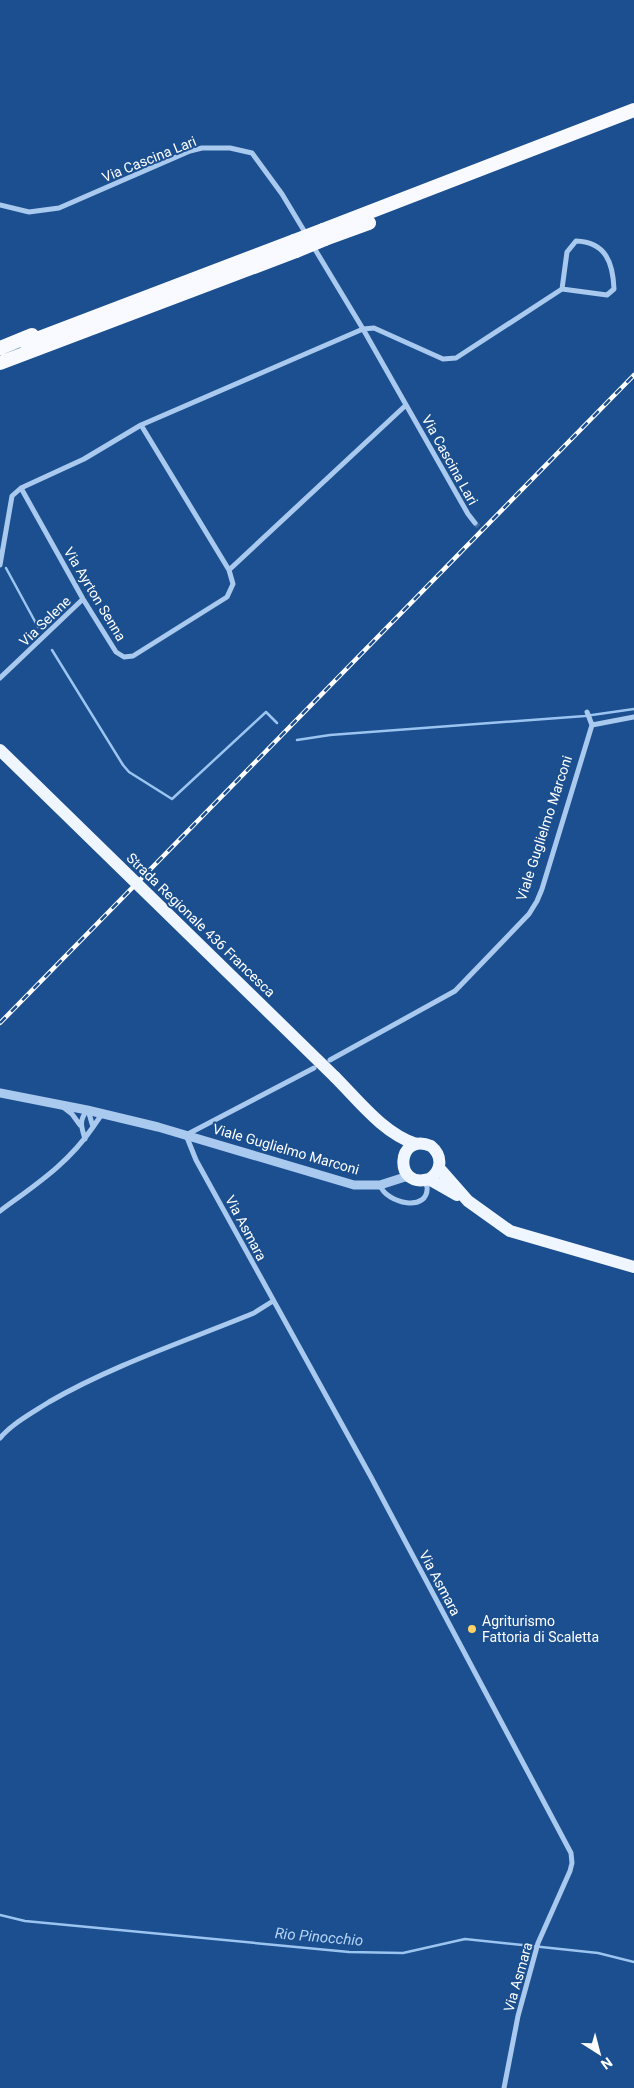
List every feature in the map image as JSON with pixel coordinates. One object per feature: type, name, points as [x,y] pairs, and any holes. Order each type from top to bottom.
[{"type":"highway","points":[[324,235],[634,110]]},
{"type":"highway","points":[[0,353],[90,318],[295,246],[634,120]]},
{"type":"highway","points":[[0,372],[13,364],[161,307],[295,246]]},
{"type":"highway","points":[[0,363],[215,281]]},
{"type":"highway","points":[[0,348],[51,327],[90,318]]},
{"type":"main road","name":"Strada Regionale 436 Francesca","points":[[0,750],[381,1122],[401,1138],[416,1144],[426,1144],[435,1149],[440,1158],[439,1168],[468,1201]]},
{"type":"main road","name":"Strada Regionale 436 Francesca","points":[[381,1122],[392,1136],[403,1158],[405,1171],[468,1201],[510,1231],[634,1267]]},
{"type":"main road","points":[[403,1158],[408,1148],[416,1144]]},
{"type":"main road","points":[[421,1179],[439,1168]]},
{"type":"street","name":"Via Cascina Lari","points":[[0,205],[29,212],[59,208],[190,151],[202,148],[216,146],[252,153],[282,194],[363,329],[468,514],[475,523]]},
{"type":"street","points":[[0,565],[12,496],[21,488],[84,459],[141,425],[363,329],[374,328],[443,359],[456,358],[562,289],[607,295],[614,289],[614,271],[604,253],[591,241],[576,241],[567,252],[562,289]]},
{"type":"street","points":[[141,425],[229,570],[406,405]]},
{"type":"street","name":"Via Ayrton Senna","points":[[21,488],[83,599],[116,652],[124,657],[133,656],[227,597],[233,584],[229,570]]},
{"type":"street","name":"Via Selene","points":[[0,678],[83,599]]},
{"type":"street","points":[[587,712],[591,722],[634,717]]},
{"type":"street","name":"Viale Guglielmo Marconi","points":[[330,1060],[455,991],[533,908],[542,888],[591,722]]},
{"type":"street","name":"Viale Guglielmo Marconi","points":[[186,1135],[314,1068]]},
{"type":"street","name":"Viale Guglielmo Marconi","points":[[0,1093],[88,1110],[186,1135],[354,1184],[382,1184],[405,1177],[421,1179]]},
{"type":"street","points":[[58,1104],[72,1114],[80,1125],[85,1139]]},
{"type":"street","points":[[80,1125],[81,1118],[88,1110]]},
{"type":"street","points":[[88,1110],[92,1128]]},
{"type":"street","points":[[0,1211],[55,1170],[78,1148],[102,1114]]},
{"type":"street","name":"Via Asmara","points":[[186,1135],[196,1160],[363,1462],[571,1853],[572,1863],[570,1871],[535,1953],[518,2016],[504,2088]]},
{"type":"street","points":[[403,1158],[399,1171],[382,1184],[390,1198],[416,1203],[422,1200],[427,1194],[427,1186],[421,1179]]},
{"type":"street","points":[[0,1438],[27,1416],[68,1392],[101,1376],[254,1313],[273,1301]]},
{"type":"waterway","points":[[6,568],[38,627]]},
{"type":"waterway","points":[[52,650],[123,765],[129,772],[172,799],[266,712],[277,723]]},
{"type":"waterway","points":[[297,740],[330,735],[585,716],[634,709]]},
{"type":"waterway","name":"Rio Pinocchio","points":[[0,1915],[25,1921],[349,1952],[403,1953],[465,1939],[598,1953],[634,1962]]},
{"type":"tunnel","points":[[475,523],[485,534]]},
{"type":"railway","points":[[0,1023],[634,375]]},
{"type":"place","name":"Agriturismo Fattoria di Scaletta","points":[[472,1629]]}]
